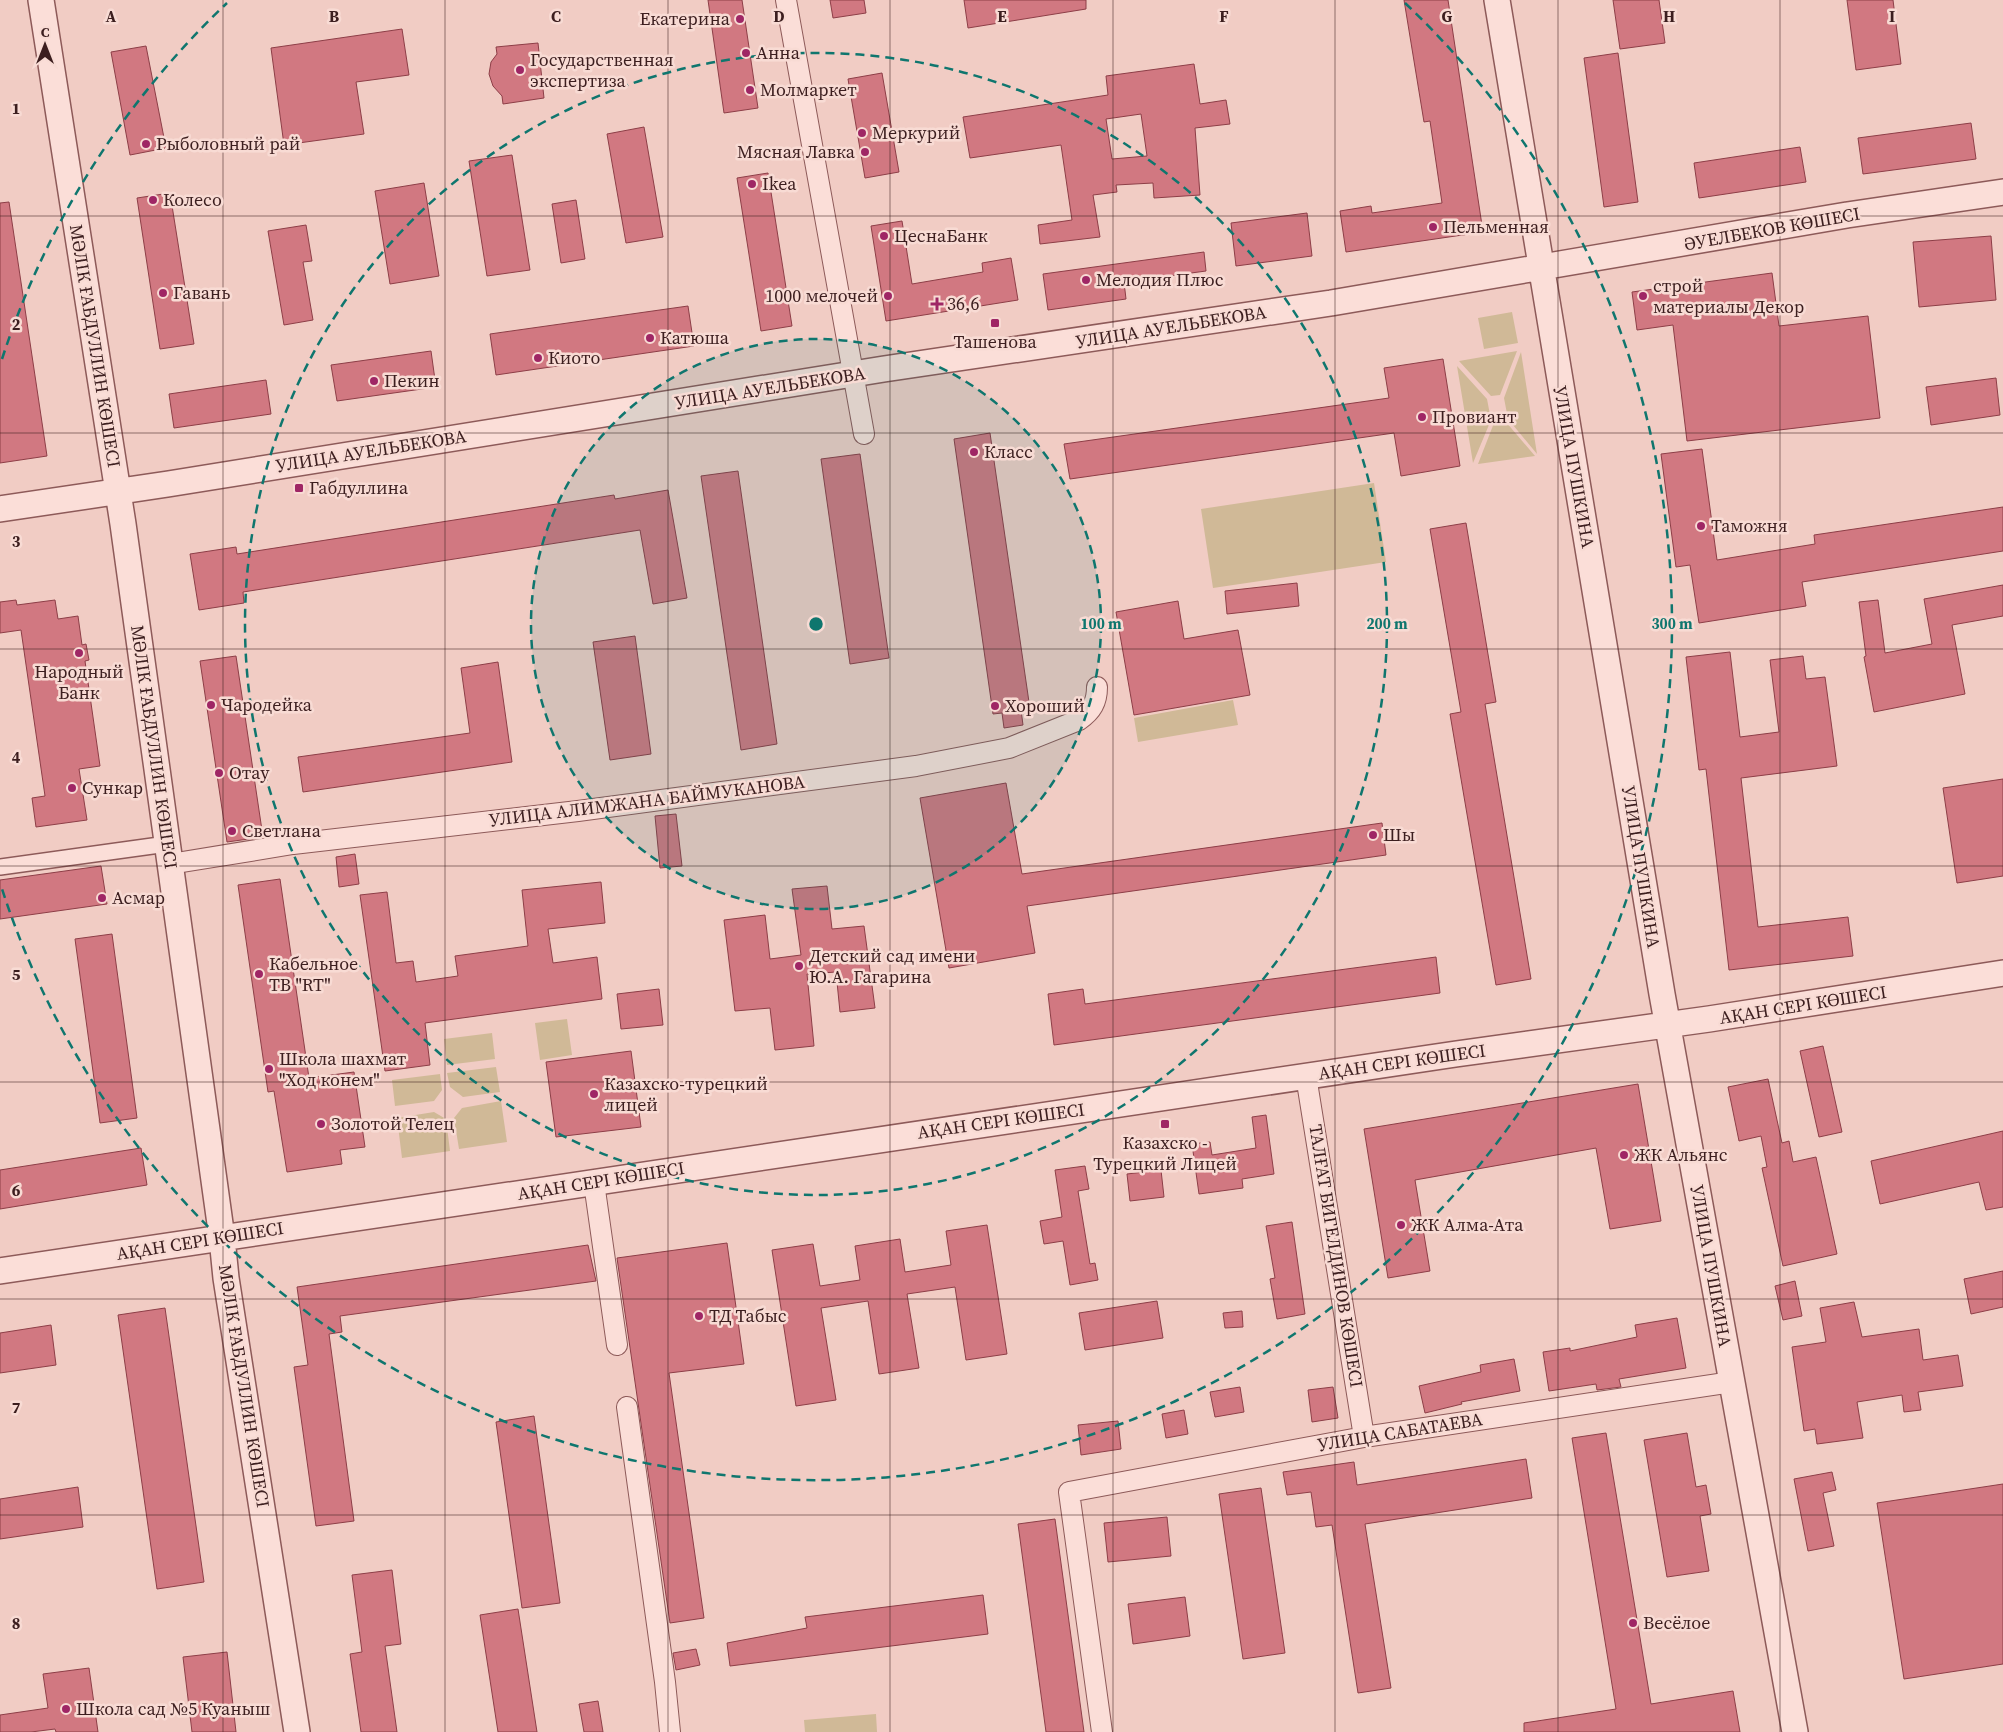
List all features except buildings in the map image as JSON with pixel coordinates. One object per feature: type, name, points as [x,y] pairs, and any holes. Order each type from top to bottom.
[{"type":"street","name":"МӘЛІК ҒАБДУЛЛИН КӨШЕСІ","points":[[41,0],[118,492],[226,1278],[298,1732]]},
{"type":"street","points":[[786,0],[864,434]]},
{"type":"street","name":"УЛИЦА ПУШКИНА","points":[[1497,0],[1667,1024],[1795,1732]]},
{"type":"street","name":"ӘУЕЛБЕКОВ КӨШЕСІ","points":[[1541,268],[1847,215],[2003,192]]},
{"type":"street","name":"УЛИЦА АУЕЛЬБЕКОВА","points":[[0,509],[1541,268]]},
{"type":"street","name":"УЛИЦА АЛИМЖАНА БАЙМУКАНОВА","points":[[0,867],[293,844],[578,811],[916,766],[1009,748],[1079,720],[1088,714],[1094,705],[1097,687]]},
{"type":"street","name":"АҚАН СЕРІ КӨШЕСІ","points":[[0,1271],[2003,973]]},
{"type":"street","name":"ТАЛҒАТ БИГЕЛДИНОВ КӨШЕСІ","points":[[1306,1076],[1364,1437]]},
{"type":"street","points":[[594,1183],[617,1345]]},
{"type":"street","name":"УЛИЦА САБАТАЕВА","points":[[1102,1732],[1069,1492],[1364,1437],[1732,1382]]},
{"type":"street","points":[[627,1407],[666,1682],[670,1732]]},
{"type":"shaded area","points":[[1512,312],[1518,343],[1484,349],[1478,318]]},
{"type":"shaded area","points":[[1517,351],[1500,395],[1491,396],[1459,361]]},
{"type":"shaded area","points":[[1521,352],[1537,454],[1508,419],[1504,398]]},
{"type":"shaded area","points":[[1457,366],[1487,399],[1491,420],[1473,463]]},
{"type":"shaded area","points":[[1506,422],[1535,456],[1478,464],[1494,423]]},
{"type":"shaded area","points":[[1374,483],[1386,562],[1213,588],[1201,509]]},
{"type":"shaded area","points":[[1233,700],[1238,725],[1138,742],[1134,718]]},
{"type":"shaded area","points":[[567,1019],[572,1055],[540,1060],[535,1023]]},
{"type":"shaded area","points":[[492,1033],[495,1059],[447,1065],[444,1039]]},
{"type":"shaded area","points":[[496,1067],[500,1092],[463,1097],[450,1087],[447,1073]]},
{"type":"shaded area","points":[[440,1074],[442,1090],[434,1101],[395,1106],[392,1080]]},
{"type":"shaded area","points":[[501,1101],[507,1142],[459,1149],[454,1118],[462,1108]]},
{"type":"shaded area","points":[[434,1112],[446,1119],[450,1151],[402,1158],[397,1118]]},
{"type":"shaded area","points":[[876,1714],[877,1732],[805,1732],[804,1720]]},
{"type":"place","name":"Екатерина","points":[[740,19]]},
{"type":"place","name":"Анна","points":[[746,53]]},
{"type":"place","name":"Государственная экспертиза","points":[[520,70]]},
{"type":"place","name":"Молмаркет","points":[[750,90]]},
{"type":"place","name":"Меркурий","points":[[862,133]]},
{"type":"place","name":"Рыболовный рай","points":[[146,144]]},
{"type":"place","name":"Мясная Лавка","points":[[865,152]]},
{"type":"place","name":"Ikea","points":[[752,184]]},
{"type":"place","name":"Колесо","points":[[153,200]]},
{"type":"place","name":"Пельменная","points":[[1433,227]]},
{"type":"place","name":"ЦеснаБанк","points":[[884,236]]},
{"type":"place","name":"Мелодия Плюс","points":[[1086,280]]},
{"type":"place","name":"Гавань","points":[[163,293]]},
{"type":"place","name":"1000 мелочей","points":[[888,296]]},
{"type":"place","name":"строй материалы Декор","points":[[1643,296]]},
{"type":"place","name":"36,6","points":[[937,304]]},
{"type":"place","name":"Ташенова","points":[[995,323]]},
{"type":"place","name":"Катюша","points":[[650,338]]},
{"type":"place","name":"Киото","points":[[538,358]]},
{"type":"place","name":"Пекин","points":[[374,381]]},
{"type":"place","name":"Провиант","points":[[1422,417]]},
{"type":"place","name":"Класс","points":[[974,452]]},
{"type":"place","name":"Габдуллина","points":[[299,488]]},
{"type":"place","name":"Таможня","points":[[1701,526]]},
{"type":"place","name":"Народный Банк","points":[[79,653]]},
{"type":"place","name":"Чародейка","points":[[211,705]]},
{"type":"place","name":"Хороший","points":[[995,706]]},
{"type":"place","name":"Отау","points":[[219,773]]},
{"type":"place","name":"Сункар","points":[[72,788]]},
{"type":"place","name":"Светлана","points":[[232,831]]},
{"type":"place","name":"Шы","points":[[1373,835]]},
{"type":"place","name":"Асмар","points":[[102,898]]},
{"type":"place","name":"Детский сад имени Ю.А. Гагарина","points":[[799,966]]},
{"type":"place","name":"Кабельное ТВ \"RT\"","points":[[259,974]]},
{"type":"place","name":"Школа шахмат \"Ход конем\"","points":[[269,1069]]},
{"type":"place","name":"Казахско-турецкий лицей","points":[[594,1094]]},
{"type":"place","name":"Золотой Телец","points":[[321,1124]]},
{"type":"place","name":"Казахско - Турецкий Лицей","points":[[1165,1124]]},
{"type":"place","name":"ЖК Альянс","points":[[1624,1155]]},
{"type":"place","name":"ЖК Алма-Ата","points":[[1401,1225]]},
{"type":"place","name":"ТД Табыс","points":[[699,1316]]},
{"type":"place","name":"Весёлое","points":[[1633,1623]]},
{"type":"place","name":"Школа сад №5 Куаныш","points":[[66,1709]]}]
